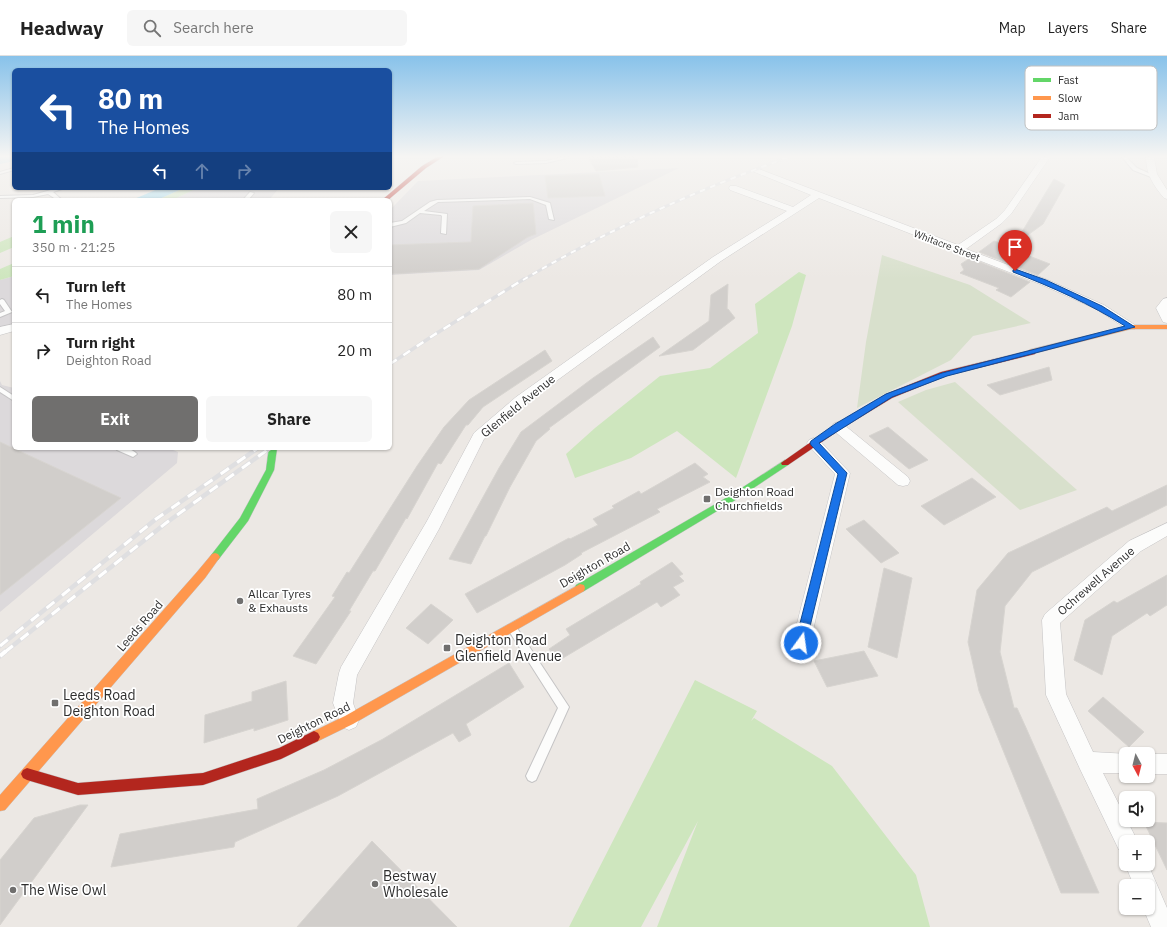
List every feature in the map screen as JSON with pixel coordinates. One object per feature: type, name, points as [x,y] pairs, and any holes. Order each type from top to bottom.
[{"type":"street","points":[[760,198],[794,210]]},
{"type":"street","name":"Glenfield Avenue","points":[[349,720],[343,703],[348,673],[433,525],[479,436],[521,400],[705,268],[814,198]]},
{"type":"street","name":"Whitacre Street","points":[[825,198],[1044,282],[1100,307],[1131,327]]},
{"type":"street","points":[[959,249],[999,221],[1008,212],[1018,198]]},
{"type":"street","points":[[1167,301],[1162,308],[1167,320]]},
{"type":"street","name":"Deighton Road","points":[[28,774],[78,789],[203,779],[281,753],[349,720],[511,628],[734,497],[838,426],[889,396],[944,374],[1131,327],[1167,327]]},
{"type":"street","points":[[0,331],[12,328]]},
{"type":"street","points":[[838,426],[903,481]]},
{"type":"street","points":[[801,643],[843,473],[814,443]]},
{"type":"street","name":"Leeds Road","points":[[0,805],[201,575],[243,521],[270,470],[273,450]]},
{"type":"street","name":"Ochrewell Avenue","points":[[1124,835],[1056,695],[1051,620],[1136,546],[1167,529]]},
{"type":"street","points":[[1087,762],[1119,763]]},
{"type":"street","points":[[1155,764],[1167,764]]},
{"type":"street","points":[[1155,908],[1163,927]]},
{"type":"lane","points":[[392,225],[404,222],[432,203],[437,202],[530,198],[548,204],[552,219]]},
{"type":"lane","points":[[420,212],[445,215],[444,233]]},
{"type":"lane","points":[[0,302],[2,301],[9,312],[0,315]]},
{"type":"lane","points":[[0,391],[12,398]]},
{"type":"lane","points":[[124,450],[133,454]]},
{"type":"lane","points":[[511,628],[564,707],[532,776]]},
{"type":"shaded area","points":[[177,198],[271,198],[271,198]]},
{"type":"shaded area","points":[[402,198],[618,198],[531,240],[479,270],[392,275],[392,208]]},
{"type":"shaded area","points":[[12,277],[12,325],[0,328],[0,280]]},
{"type":"shaded area","points":[[0,381],[2,385],[12,388],[12,450],[173,450],[178,452],[177,463],[0,612]]},
{"type":"green space","points":[[12,237],[12,248],[0,253],[0,242]]},
{"type":"green space","points":[[882,255],[970,285],[1031,323],[973,336],[951,360],[857,408],[866,342]]},
{"type":"green space","points":[[12,264],[12,277],[0,280],[0,269]]},
{"type":"green space","points":[[799,272],[806,275],[792,326],[736,478],[677,431],[631,458],[575,478],[566,454],[595,428],[660,376],[710,368],[758,333],[755,304]]},
{"type":"green space","points":[[955,382],[1077,490],[1020,510],[898,402],[926,390]]},
{"type":"green space","points":[[695,680],[757,711],[751,721],[754,718],[832,766],[916,875],[930,927],[657,927],[698,821],[641,927],[569,927]]},
{"type":"building","points":[[1043,198],[1058,198],[1043,224],[1014,245]]},
{"type":"building","points":[[533,203],[536,234],[528,237],[479,269],[392,274],[392,245],[471,242],[473,206]]},
{"type":"building","points":[[994,241],[1013,247],[1011,249],[1050,264],[1038,275],[979,252]]},
{"type":"building","points":[[970,258],[1030,282],[1011,297],[996,290],[999,288],[960,273],[964,270],[961,264]]},
{"type":"building","points":[[728,284],[727,309],[735,318],[693,350],[659,356],[709,321],[711,295]]},
{"type":"building","points":[[653,337],[660,347],[549,428],[550,429],[536,441],[510,487],[471,564],[449,559],[499,468],[521,432],[593,378]]},
{"type":"building","points":[[545,350],[552,361],[483,407],[468,425],[466,425],[441,464],[438,463],[407,519],[406,518],[375,571],[373,571],[349,611],[351,611],[316,664],[293,656],[335,597],[332,596],[347,572],[349,573],[417,466],[444,427],[469,400]]},
{"type":"building","points":[[1049,367],[1052,380],[1000,395],[987,385]]},
{"type":"building","points":[[888,427],[928,460],[909,469],[869,436]]},
{"type":"building","points":[[0,442],[12,448],[12,450],[17,450],[121,498],[0,595]]},
{"type":"building","points":[[695,463],[708,474],[703,477],[710,482],[657,509],[660,512],[581,553],[582,554],[565,565],[477,613],[465,594],[569,538],[570,539],[598,525],[593,519],[614,508],[612,506],[639,491],[641,494]]},
{"type":"building","points":[[972,478],[996,497],[944,525],[921,506]]},
{"type":"building","points":[[1167,485],[1167,505],[1032,572],[1005,606],[1000,652],[1014,708],[1017,708],[1099,893],[1061,893],[979,691],[968,642],[977,590],[1008,553],[1107,507],[1112,511]]},
{"type":"building","points":[[864,520],[899,553],[881,563],[846,529]]},
{"type":"building","points":[[672,562],[683,574],[679,576],[684,581],[673,587],[680,595],[661,607],[657,602],[558,661],[549,649],[570,635],[566,629],[641,584],[640,582]]},
{"type":"building","points":[[884,568],[912,578],[897,658],[868,647]]},
{"type":"building","points":[[1167,575],[1167,605],[1150,616],[1147,613],[1112,636],[1102,675],[1074,660],[1085,620],[1114,601],[1117,603]]},
{"type":"building","points":[[431,604],[453,620],[428,644],[406,628]]},
{"type":"building","points":[[864,651],[878,676],[827,687],[814,661]]},
{"type":"building","points":[[509,663],[524,687],[466,724],[471,735],[459,742],[453,733],[338,796],[235,842],[234,847],[111,867],[120,834],[258,809],[257,799],[324,770],[383,739]]},
{"type":"building","points":[[286,681],[288,720],[254,731],[254,728],[204,743],[205,715],[252,701],[252,692]]},
{"type":"building","points":[[1103,697],[1144,732],[1129,747],[1088,711]]},
{"type":"building","name":"The Wise Owl","points":[[80,805],[88,805],[0,925],[0,860],[34,818]]},
{"type":"building","points":[[1155,822],[1167,823],[1167,870],[1155,845],[1155,835],[1150,835],[1146,827],[1155,827]]},
{"type":"building","name":"Bestway Wholesale","points":[[372,841],[457,927],[297,927]]},
{"type":"railway","points":[[523,280],[587,244],[686,198]]},
{"type":"railway","points":[[392,363],[524,279]]},
{"type":"railway","points":[[0,646],[156,519],[255,450]]},
{"type":"railway","points":[[5,652],[166,523],[267,450]]},
{"type":"railway","points":[[0,656],[6,651]]},
{"type":"traffic: fast","points":[[215,557],[243,521],[270,470],[273,450]]},
{"type":"traffic: fast","points":[[580,588],[734,497],[785,463]]},
{"type":"traffic: slow","points":[[1032,352],[1131,327],[1167,327]]},
{"type":"traffic: slow","points":[[0,805],[201,575],[215,557]]},
{"type":"traffic: slow","points":[[314,737],[349,720],[580,588]]},
{"type":"traffic: jam","points":[[785,463],[838,427],[889,396],[944,374],[1032,352]]},
{"type":"traffic: jam","points":[[27,774],[78,789],[203,779],[281,753],[314,737]]},
{"type":"place","name":"Deighton Road Churchfields","points":[[707,499]]},
{"type":"place","name":"Allcar Tyres & Exhausts","points":[[240,601]]},
{"type":"place","name":"Deighton Road Glenfield Avenue","points":[[447,648]]},
{"type":"place","name":"Leeds Road Deighton Road","points":[[55,703]]},
{"type":"place","name":"Bestway Wholesale","points":[[375,884]]},
{"type":"place","name":"The Wise Owl","points":[[13,890]]},
{"type":"route","points":[[801,643],[843,473],[814,443],[838,426],[889,396],[944,374],[1131,327],[1100,307],[1015,271]]}]
